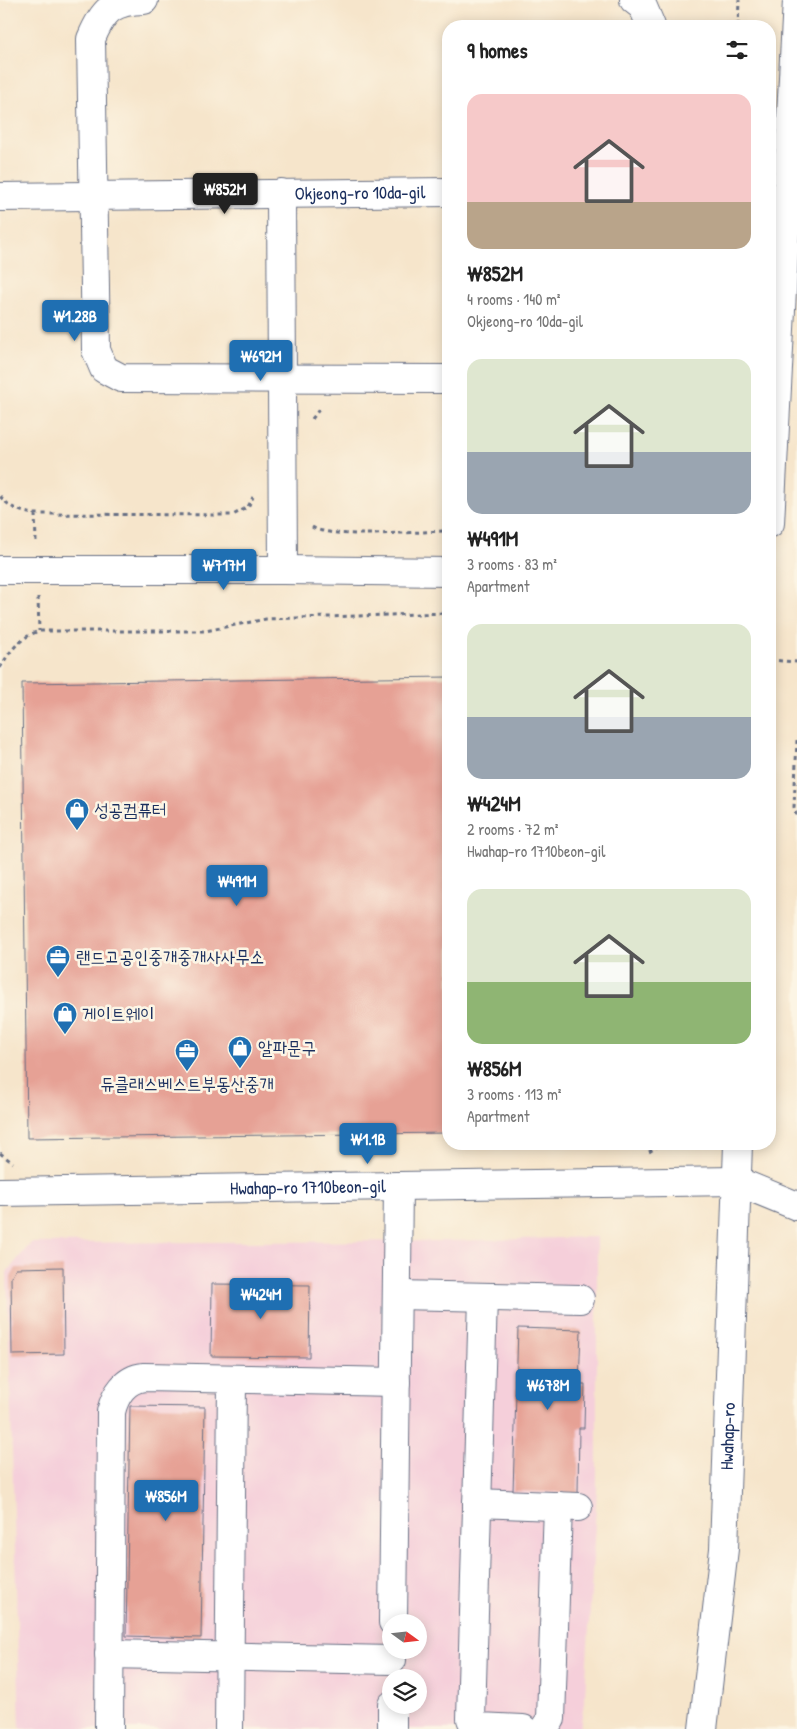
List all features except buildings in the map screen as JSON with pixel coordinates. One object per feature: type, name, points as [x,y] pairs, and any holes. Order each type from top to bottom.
[{"type":"street","points":[[144,0],[120,3],[107,9],[98,21],[91,39],[96,350],[104,369],[122,378],[442,380]]},
{"type":"street","points":[[634,0],[643,7],[648,20]]},
{"type":"street","points":[[776,407],[797,0]]},
{"type":"street","name":"Okjeong-ro 10da-gil","points":[[0,197],[92,194],[442,192]]},
{"type":"street","points":[[282,193],[283,570]]},
{"type":"street","points":[[0,570],[442,572]]},
{"type":"street","name":"Hwahap-ro","points":[[703,1729],[724,1549],[738,1150]]},
{"type":"street","points":[[736,1182],[797,1206]]},
{"type":"street","name":"Hwahap-ro 1710beon-gil","points":[[0,1192],[736,1182]]},
{"type":"street","points":[[393,1614],[398,1186]]},
{"type":"street","points":[[397,1295],[580,1299]]},
{"type":"street","points":[[483,1297],[471,1719],[474,1725],[479,1727],[523,1729]]},
{"type":"street","points":[[109,1729],[111,1412],[113,1402],[119,1392],[135,1378],[396,1382]]},
{"type":"street","points":[[229,1729],[232,1379]]},
{"type":"street","points":[[477,1503],[568,1507],[551,1719],[544,1729]]},
{"type":"street","points":[[109,1654],[392,1662]]},
{"type":"street","points":[[392,1714],[392,1729]]},
{"type":"path","points":[[738,20],[739,0]]},
{"type":"path","points":[[308,425],[320,407]]},
{"type":"path","points":[[0,496],[7,504],[21,512],[35,514],[233,515],[248,506],[255,494]]},
{"type":"path","points":[[308,522],[318,531],[338,534],[442,530]]},
{"type":"path","points":[[0,668],[9,651],[26,636],[39,631],[205,631],[266,619],[442,613]]},
{"type":"path","points":[[776,660],[797,662]]},
{"type":"path","points":[[797,740],[794,807],[797,818]]},
{"type":"shaded area","points":[[597,1237],[597,1489],[585,1696],[580,1729],[20,1729],[7,1272],[31,1243],[445,1241]]},
{"type":"place","name":"성공컴퓨터","points":[[77,831]]},
{"type":"place","name":"랜드고공인중개중개사사무소","points":[[58,978]]},
{"type":"place","name":"게이트웨이","points":[[65,1035]]},
{"type":"place","name":"알파문구","points":[[240,1069]]},
{"type":"place","name":"듀클래스베스트부동산중개","points":[[187,1072]]}]
